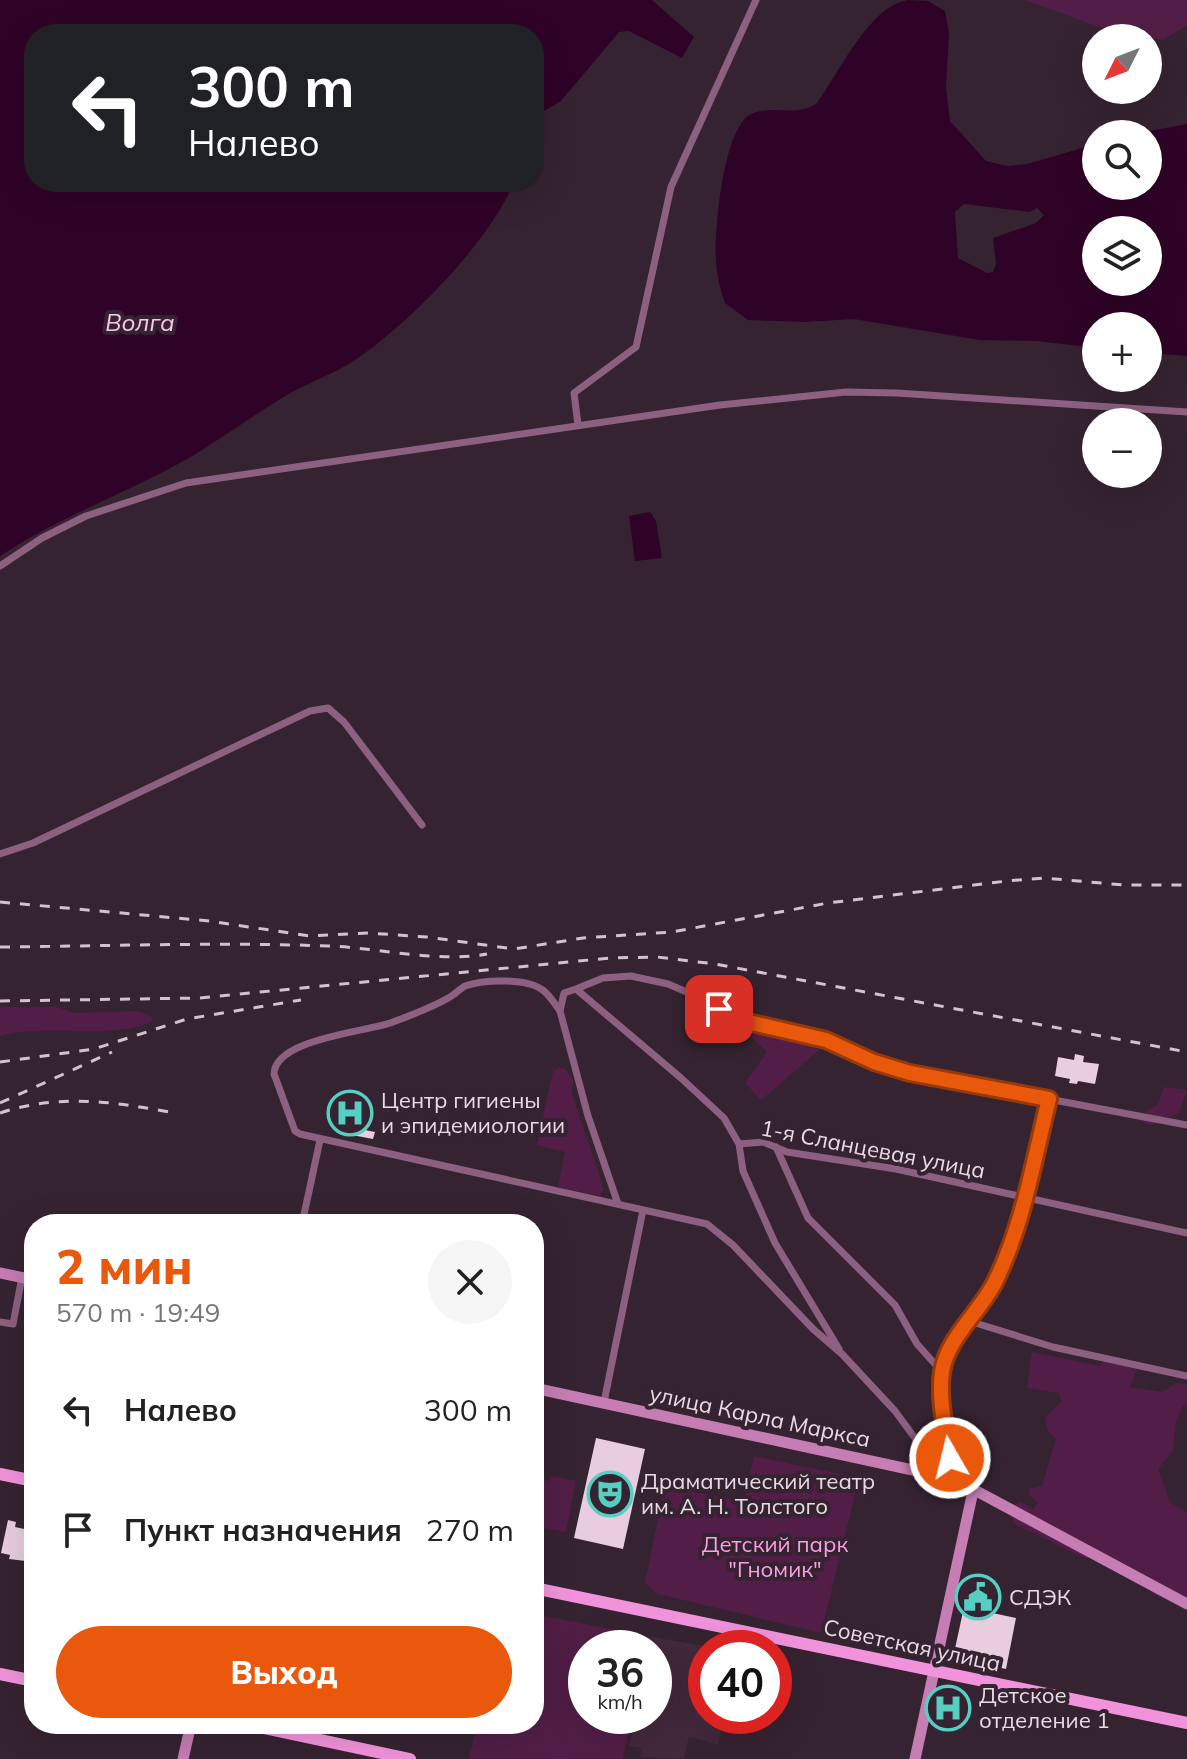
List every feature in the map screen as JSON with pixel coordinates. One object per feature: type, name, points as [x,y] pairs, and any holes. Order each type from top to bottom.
[{"type":"main road","points":[[0,1474],[24,1479]]},
{"type":"main road","name":"Советская улица","points":[[544,1590],[1187,1723]]},
{"type":"main road","points":[[0,1674],[24,1679]]},
{"type":"main road","points":[[292,1734],[410,1759]]},
{"type":"street","points":[[578,425],[574,393],[636,347],[671,187],[756,0]]},
{"type":"street","points":[[0,566],[42,538],[93,513],[186,483],[578,425],[846,392],[1039,400],[1187,412]]},
{"type":"street","points":[[0,854],[47,836],[310,711],[328,708],[344,722],[422,825]]},
{"type":"street","points":[[560,1011],[564,993],[603,978],[631,976],[668,984],[703,999],[735,1019],[826,1040],[874,1062],[910,1073],[1187,1125]]},
{"type":"street","points":[[618,1204],[588,1116],[560,1011],[545,992],[534,986],[513,982],[465,986],[451,997],[390,1024],[326,1037],[281,1058],[275,1065],[274,1074],[295,1131],[320,1140],[707,1224],[733,1245],[813,1329],[842,1354],[895,1411],[948,1477]]},
{"type":"street","points":[[576,989],[724,1118],[739,1144],[743,1171],[775,1243],[842,1354]]},
{"type":"street","points":[[948,1477],[942,1372],[947,1355],[995,1283],[1024,1197],[1049,1099]]},
{"type":"street","points":[[304,1214],[320,1140]]},
{"type":"street","name":"1-я Сланцевая улица","points":[[739,1144],[763,1142],[1187,1233]]},
{"type":"street","points":[[776,1147],[808,1218],[895,1305],[917,1344],[942,1372]]},
{"type":"street","points":[[604,1402],[643,1210]]},
{"type":"street","points":[[0,1273],[24,1277]]},
{"type":"street","points":[[0,1322],[13,1324],[24,1290]]},
{"type":"street","points":[[969,1321],[1053,1347],[1187,1376]]},
{"type":"street","name":"улица Карла Маркса","points":[[544,1390],[948,1477],[1187,1604]]},
{"type":"street","points":[[915,1759],[973,1491]]},
{"type":"street","points":[[183,1759],[189,1734]]},
{"type":"shaded area","points":[[672,1640],[688,1643],[688,1734],[720,1734],[718,1745],[689,1736],[684,1759],[640,1757],[642,1748],[629,1746],[632,1734],[672,1734]]},
{"type":"green space","points":[[1025,0],[1187,0],[1187,25],[1163,40],[1162,24],[1091,24]]},
{"type":"green space","points":[[0,1007],[57,1007],[74,1013],[140,1011],[154,1019],[141,1026],[123,1029],[17,1032],[0,1036]]},
{"type":"green space","points":[[761,1030],[819,1050],[761,1100],[745,1083],[767,1052],[750,1036]]},
{"type":"green space","points":[[559,1067],[573,1079],[572,1094],[600,1177],[603,1190],[600,1196],[558,1187],[565,1152],[537,1145],[553,1072]]},
{"type":"green space","points":[[1164,1087],[1187,1090],[1179,1113],[1151,1125],[1136,1119],[1158,1104]]},
{"type":"green space","points":[[1032,1352],[1100,1366],[1107,1359],[1137,1369],[1130,1387],[1162,1392],[1177,1383],[1187,1385],[1187,1407],[1183,1406],[1176,1420],[1173,1451],[1158,1469],[1170,1502],[1187,1513],[1187,1609],[1152,1593],[1147,1583],[1091,1557],[1086,1559],[1013,1523],[1011,1507],[1021,1502],[1033,1509],[1038,1503],[1030,1496],[1028,1489],[1042,1486],[1056,1439],[1048,1431],[1045,1417],[1061,1402],[1059,1393],[1027,1388]]},
{"type":"green space","name":"Детский парк \"Гномик\"","points":[[754,1456],[859,1478],[821,1633],[658,1594],[645,1583],[665,1485],[744,1502]]},
{"type":"green space","points":[[550,1476],[576,1481],[566,1532],[544,1528],[544,1480],[549,1481]]},
{"type":"green space","points":[[544,1616],[615,1630],[568,1630],[568,1734],[628,1734],[623,1759],[469,1759],[475,1734],[544,1734]]},
{"type":"water","name":"Волга","points":[[0,0],[652,0],[694,37],[682,58],[629,31],[619,32],[561,101],[544,111],[544,24],[24,24],[24,192],[509,192],[486,231],[466,256],[421,305],[373,347],[344,367],[282,398],[189,458],[0,556]]},
{"type":"water","points":[[908,0],[928,1],[945,11],[949,33],[946,88],[950,121],[986,161],[1007,166],[1027,164],[1082,148],[1082,200],[1162,200],[1162,129],[1187,124],[1187,356],[1162,354],[1162,312],[1082,312],[1082,346],[1037,341],[980,340],[854,319],[804,322],[748,320],[725,303],[716,267],[717,228],[727,159],[741,123],[759,111],[801,110],[817,103],[856,42],[881,14]],"holes":[[[964,204],[1030,212],[1037,208],[1044,215],[1036,223],[993,238],[996,264],[993,272],[987,273],[958,258],[955,212]]]},
{"type":"water","points":[[650,512],[656,521],[662,558],[635,561],[629,516]]},
{"type":"building","points":[[1075,1054],[1084,1056],[1083,1062],[1099,1064],[1095,1084],[1069,1083],[1070,1079],[1055,1076],[1058,1057],[1074,1060]]},
{"type":"building","name":"Центр гигиены и эпидемиологии","points":[[346,1099],[360,1101],[355,1128],[375,1132],[373,1139],[336,1132]]},
{"type":"building","name":"Драматический театр им. А. Н. Толстого","points":[[596,1438],[645,1449],[623,1549],[574,1538]]},
{"type":"building","points":[[8,1520],[16,1522],[15,1527],[24,1529],[24,1561],[9,1559],[10,1555],[1,1553]]},
{"type":"building","points":[[964,1607],[1016,1618],[1006,1669],[953,1658]]},
{"type":"railway","points":[[0,902],[209,921],[310,936],[368,933],[427,937],[514,949],[583,938],[672,932],[828,903],[1007,881],[1044,878],[1123,885],[1187,885]]},
{"type":"railway","points":[[0,947],[288,945],[348,947],[448,957],[487,954]]},
{"type":"railway","points":[[0,1001],[199,998],[610,958],[657,957],[715,964],[1187,1052]]},
{"type":"railway","points":[[0,1062],[94,1049],[187,1019],[301,1000]]},
{"type":"railway","points":[[0,1103],[112,1052]]},
{"type":"railway","points":[[0,1113],[63,1101],[126,1105],[169,1112]]},
{"type":"place","name":"Центр гигиены и эпидемиологии","points":[[350,1113]]},
{"type":"place","name":"Драматический театр им. А. Н. Толстого","points":[[610,1494]]},
{"type":"place","name":"СДЭК","points":[[978,1597]]},
{"type":"place","name":"Детское отделение 1","points":[[948,1708]]},
{"type":"route","points":[[719,1009],[735,1019],[826,1040],[874,1062],[910,1073],[1049,1099],[1024,1197],[995,1283],[947,1355],[942,1372],[942,1402],[950,1458]]}]
